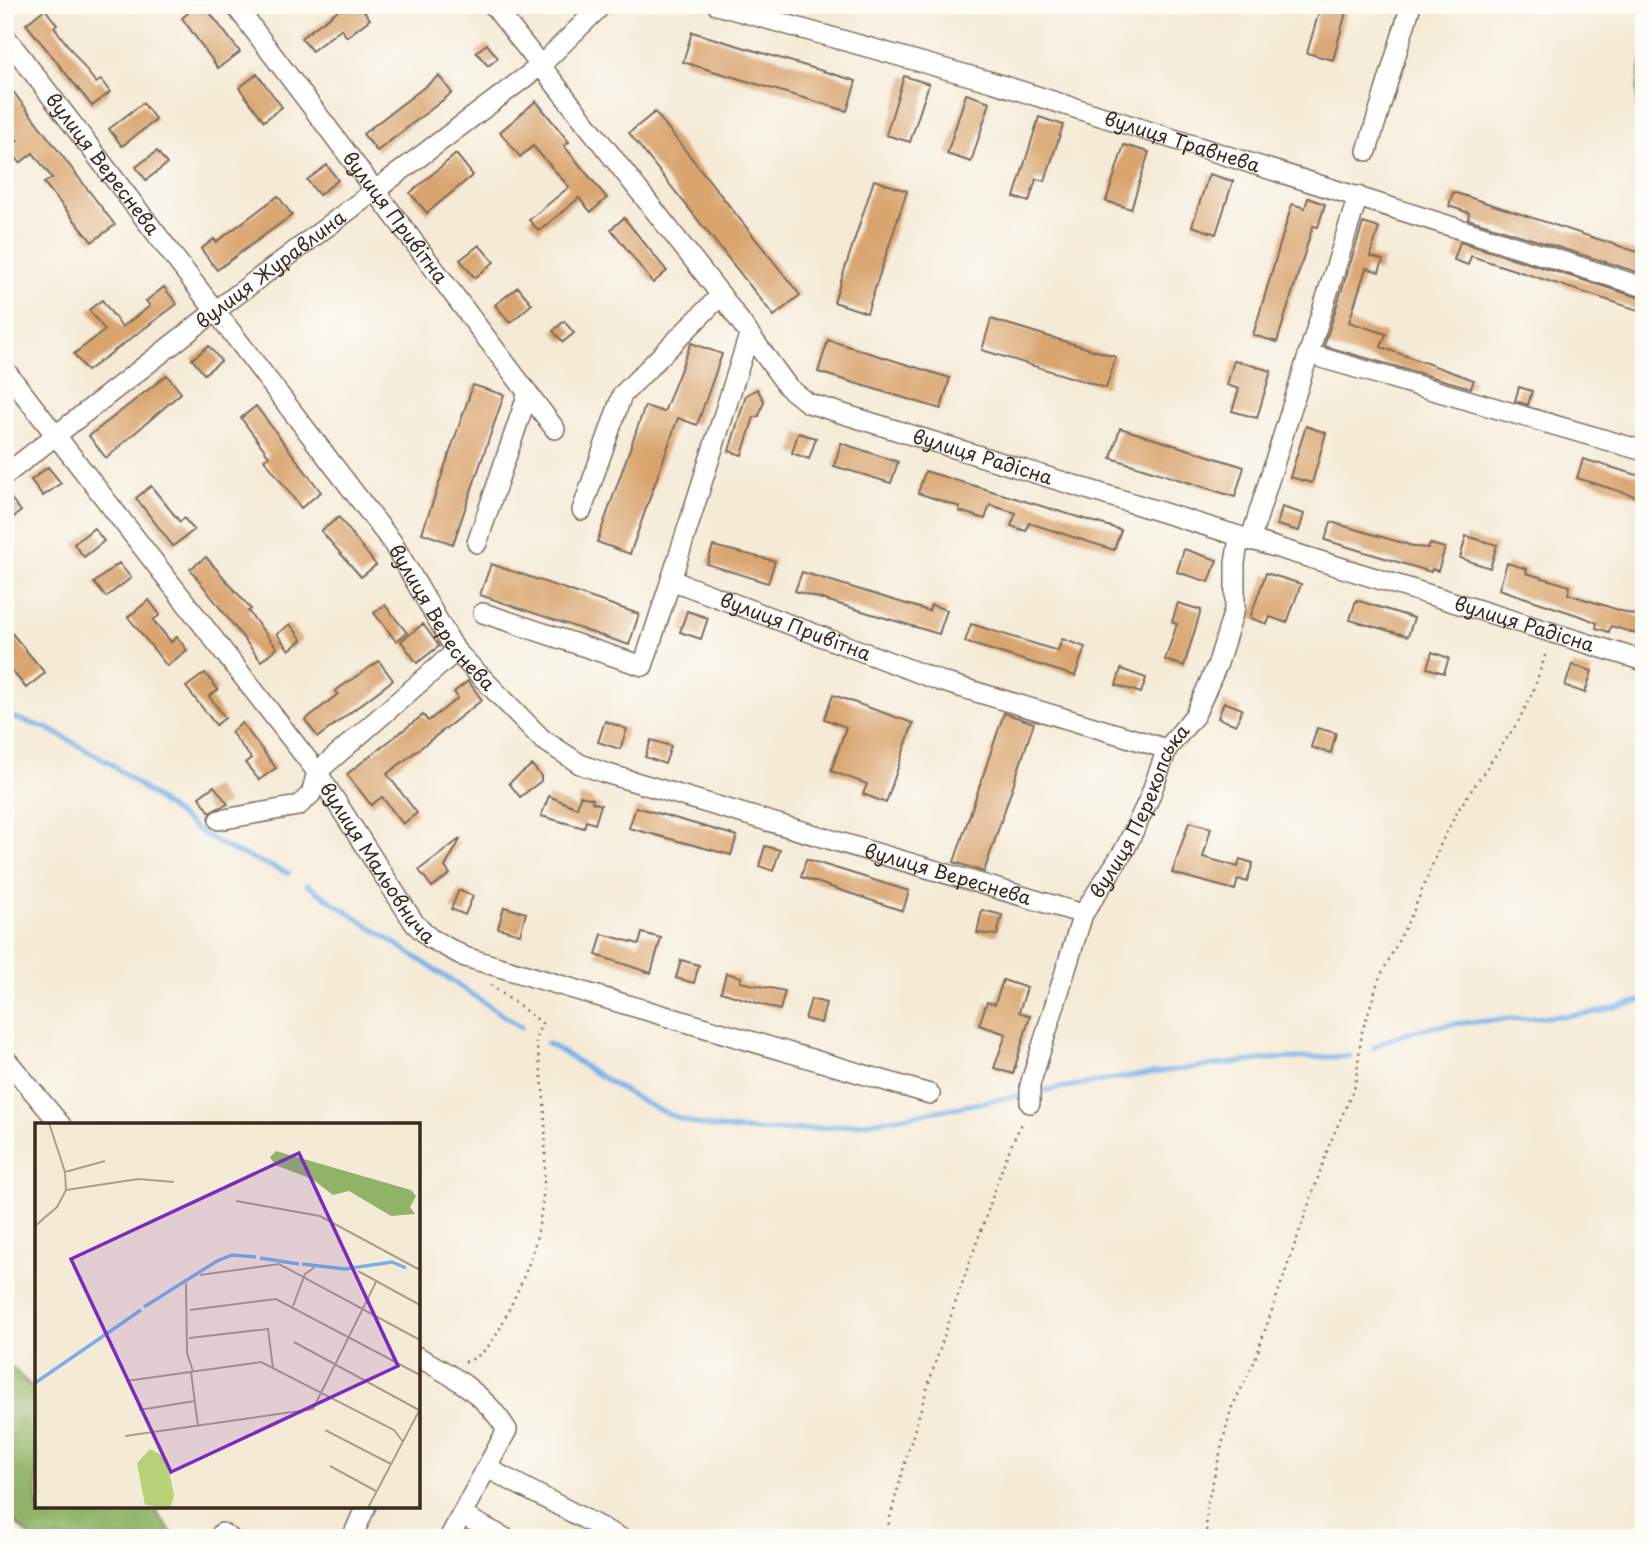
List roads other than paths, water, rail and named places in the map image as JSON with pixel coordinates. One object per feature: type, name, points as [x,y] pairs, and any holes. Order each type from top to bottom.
[{"type":"street","name":"вулиця Привітна","points":[[236,5],[374,193],[555,429]]},
{"type":"street","name":"вулиця Радісна","points":[[493,5],[721,295],[788,387],[808,403],[1644,661]]},
{"type":"street","points":[[540,66],[602,5]]},
{"type":"street","name":"вулиця Травнева","points":[[717,5],[992,82],[1644,287]]},
{"type":"street","points":[[1367,151],[1411,5]]},
{"type":"street","name":"вулиця Вереснева","points":[[5,36],[393,542],[456,651],[542,739],[580,764],[1083,914]]},
{"type":"street","name":"вулиця Журавлина","points":[[5,475],[214,312],[540,66]]},
{"type":"street","name":"вулиця Перекопська","points":[[1030,1094],[1083,914],[1125,849],[1149,799],[1167,749],[1195,715],[1219,663],[1235,607],[1235,563],[1308,354],[1358,196]]},
{"type":"street","points":[[582,509],[622,395],[721,295]]},
{"type":"street","points":[[483,613],[643,666],[749,335]]},
{"type":"street","points":[[1308,354],[1644,451]]},
{"type":"street","name":"вулиця Мальовнича","points":[[5,370],[317,772],[415,924],[444,947],[465,957],[722,1035],[930,1094]]},
{"type":"street","points":[[477,544],[528,393]]},
{"type":"street","name":"вулиця Привітна","points":[[671,580],[943,682],[1167,749]]},
{"type":"street","points":[[219,820],[298,806],[311,794],[317,772],[456,651]]},
{"type":"street","points":[[5,1058],[59,1123]]},
{"type":"street","points":[[420,1358],[458,1378],[495,1409],[507,1430],[449,1538]]},
{"type":"street","points":[[487,1468],[621,1538]]},
{"type":"street","points":[[354,1533],[365,1508]]},
{"type":"street","points":[[462,1515],[505,1538]]},
{"type":"waterway","points":[[5,715],[49,729],[110,763],[200,832],[231,850],[288,873]]},
{"type":"waterway","points":[[307,885],[521,1027]]},
{"type":"waterway","points":[[1373,1048],[1394,1037],[1419,1030],[1478,1022],[1591,1013],[1644,1000]]},
{"type":"waterway","points":[[547,1043],[627,1092],[670,1114],[712,1127],[752,1130],[795,1130],[883,1120],[1080,1085],[1208,1066],[1270,1059],[1350,1056]]}]
